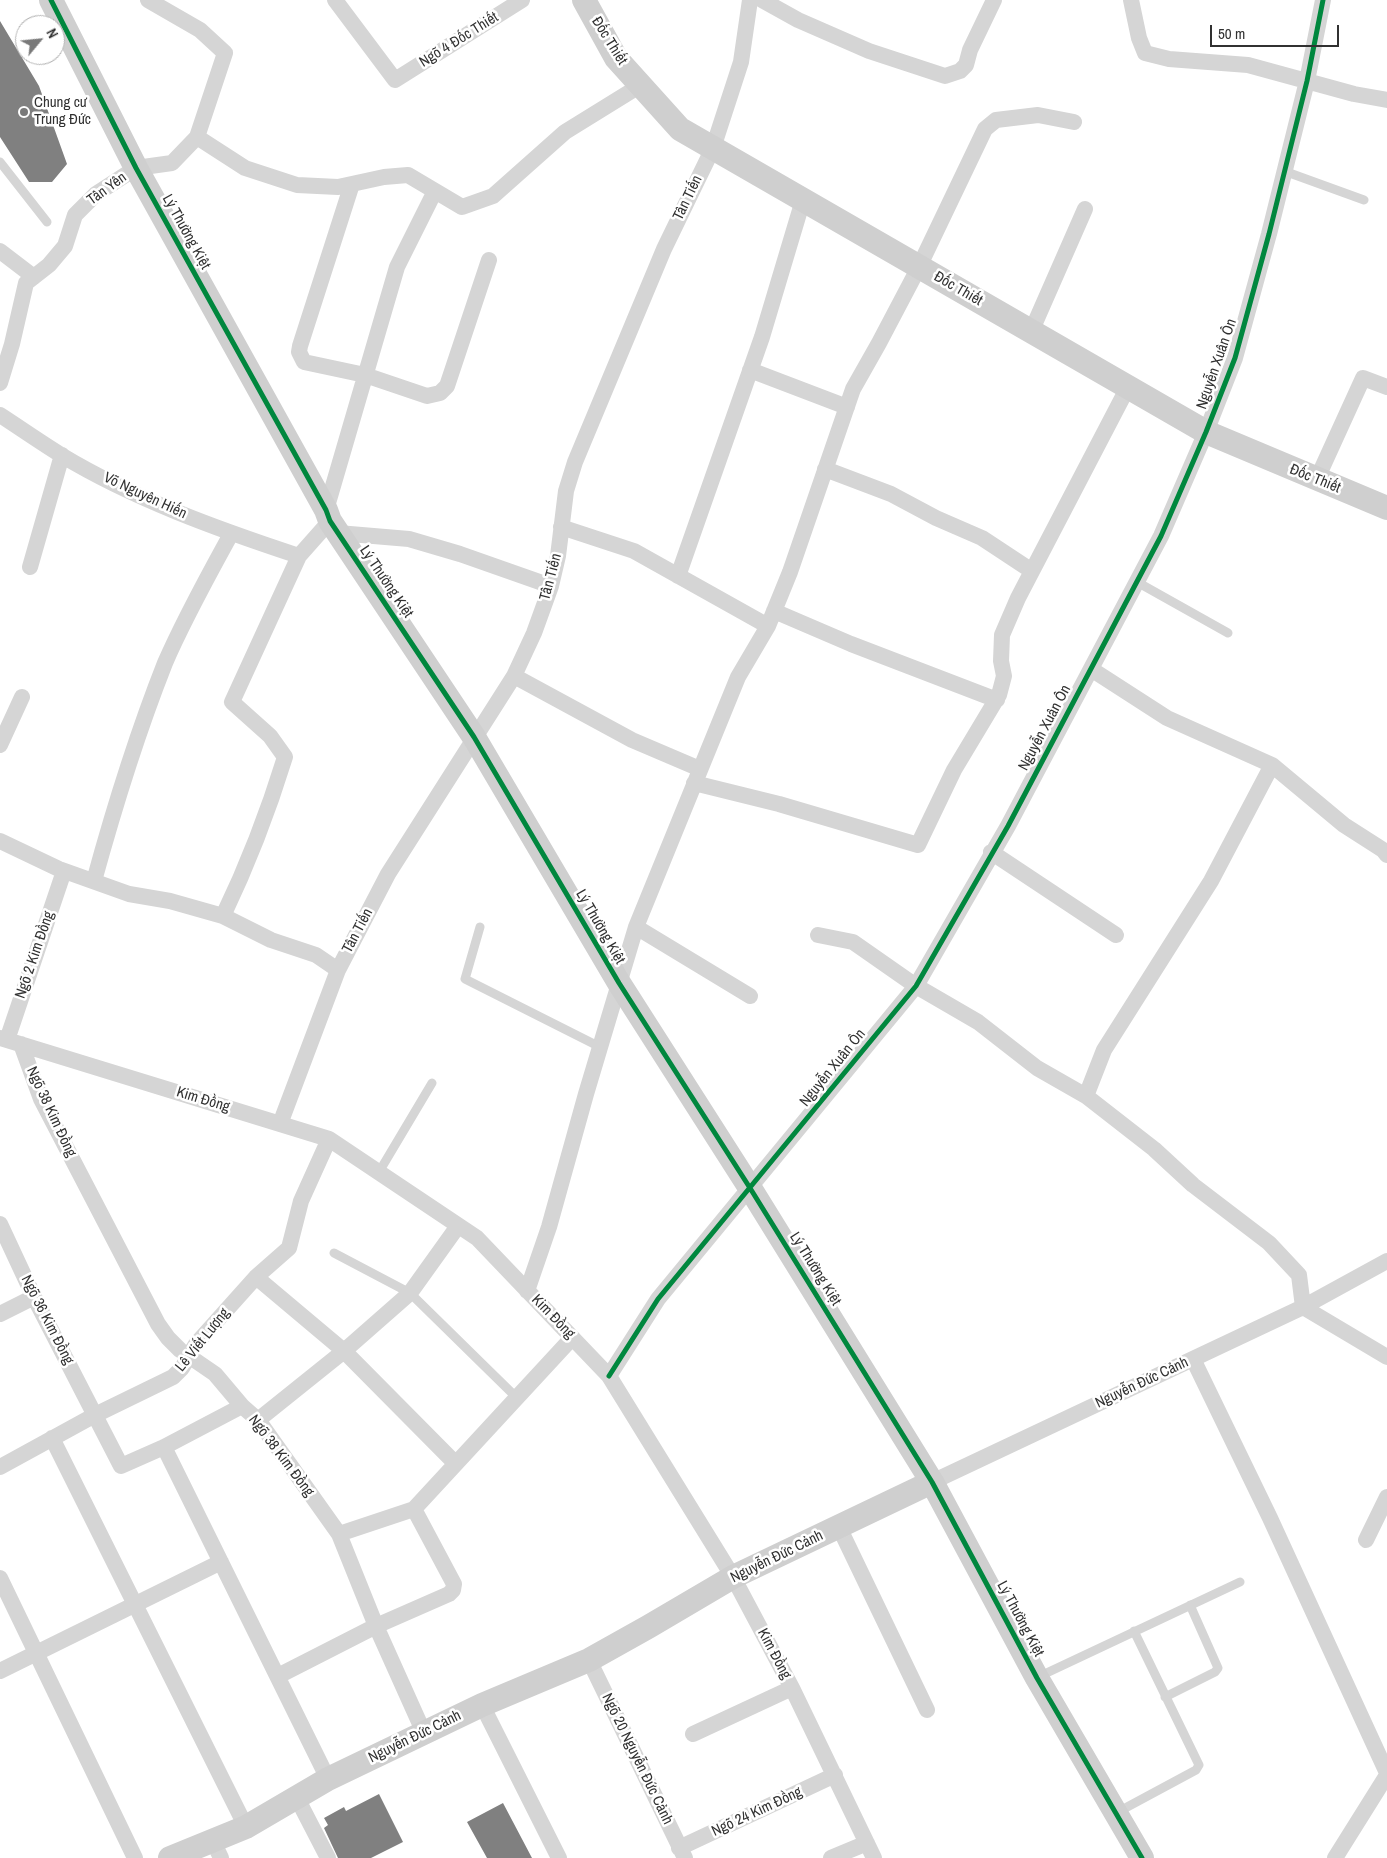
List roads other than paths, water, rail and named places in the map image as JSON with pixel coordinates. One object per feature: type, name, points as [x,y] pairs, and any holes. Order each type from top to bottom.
[{"type":"street","name":"Lý Thường Kiệt","points":[[51,0],[136,168],[331,521],[474,737],[619,984],[750,1188],[932,1482],[1037,1678],[1142,1858]]},
{"type":"street","name":"Tân Yên","points":[[0,383],[12,344],[26,283],[49,265],[66,246],[75,215],[96,194],[136,168],[172,163],[197,137],[225,53],[200,30],[148,0]]},
{"type":"street","name":"Ngõ 4 Đốc Thiết","points":[[335,0],[395,80],[522,0]]},
{"type":"street","name":"Đốc Thiết","points":[[584,0],[616,58],[680,130],[1206,432],[1387,508]]},
{"type":"street","name":"Tân Tiến","points":[[280,1124],[338,970],[388,874],[514,676],[534,633],[551,586],[558,556],[566,491],[591,422],[664,249],[712,148],[741,62],[750,0]]},
{"type":"street","points":[[762,0],[798,20],[869,51],[946,76],[960,71],[966,66],[970,50],[994,0]]},
{"type":"street","points":[[1131,0],[1139,38],[1145,53],[1169,59],[1248,65],[1281,76],[1387,100]]},
{"type":"street","name":"Nguyễn Xuân Ôn","points":[[609,1376],[658,1298],[916,986],[991,852],[1008,826],[1161,536],[1206,432],[1235,358],[1307,81],[1323,0]]},
{"type":"street","points":[[197,137],[245,168],[297,185],[338,187],[384,177],[408,175],[462,207],[494,196],[565,132],[640,85]]},
{"type":"street","points":[[527,1291],[549,1227],[636,927],[738,677],[768,626],[790,572],[853,389],[880,343],[919,267],[985,129],[996,120],[1038,115],[1074,122]]},
{"type":"street","points":[[352,184],[299,352],[302,359],[307,363],[365,375],[427,396],[440,393],[447,386],[489,260]]},
{"type":"street","points":[[223,916],[244,874],[285,757],[270,736],[232,702],[299,556],[331,521],[365,375],[397,267],[435,191]]},
{"type":"street","points":[[678,576],[762,337],[804,200]]},
{"type":"street","points":[[1032,332],[1086,209]]},
{"type":"street","points":[[0,252],[34,277]]},
{"type":"street","points":[[750,370],[846,407]]},
{"type":"street","points":[[1317,479],[1363,378],[1387,387]]},
{"type":"street","points":[[514,676],[697,776],[779,804],[918,845],[954,770],[997,700],[1004,676],[1002,635],[1018,598],[1128,387]]},
{"type":"street","name":"Võ Nguyên Hiến","points":[[0,415],[62,456],[135,493],[231,534],[299,556]]},
{"type":"street","points":[[30,567],[62,456]]},
{"type":"street","points":[[825,469],[891,494],[936,518],[982,538],[1032,571]]},
{"type":"street","points":[[331,521],[409,539],[460,554],[551,586]]},
{"type":"street","points":[[561,527],[634,551],[768,626]]},
{"type":"street","points":[[94,881],[115,805],[166,663],[197,597],[231,534]]},
{"type":"street","points":[[774,611],[851,644],[997,700]]},
{"type":"street","points":[[1090,669],[1167,718],[1272,765],[1344,825],[1386,850]]},
{"type":"street","points":[[0,745],[22,696]]},
{"type":"street","points":[[1086,1096],[1104,1050],[1211,881],[1272,765]]},
{"type":"street","points":[[0,841],[64,870],[129,894],[170,901],[223,916],[270,940],[316,955],[338,970]]},
{"type":"street","points":[[991,852],[1116,935]]},
{"type":"street","name":"Ngõ 2 Kim Đồng","points":[[9,1040],[64,870]]},
{"type":"street","points":[[636,927],[750,996]]},
{"type":"street","points":[[818,935],[853,942],[916,986],[978,1022],[1037,1068],[1086,1096],[1154,1149],[1193,1184],[1270,1243],[1299,1275],[1303,1307],[1387,1357]]},
{"type":"street","name":"Kim Đồng","points":[[9,1040],[329,1139],[477,1238],[609,1376],[733,1577],[792,1688],[874,1858]]},
{"type":"street","name":"Ngõ 38 Kim Đồng","points":[[9,1040],[158,1324],[168,1338],[189,1358],[215,1374],[242,1406],[258,1420],[339,1534],[376,1626],[424,1733]]},
{"type":"street","name":"Lê Viết Lượng","points":[[0,1466],[95,1415],[173,1377],[189,1358],[196,1344],[256,1277],[289,1248],[301,1202],[329,1139]]},
{"type":"street","name":"Ngõ 36 Kim Đồng","points":[[0,1224],[34,1297],[121,1466],[164,1447]]},
{"type":"street","points":[[258,1420],[344,1351],[410,1293],[458,1226]]},
{"type":"street","name":"Nguyễn Đức Cảnh","points":[[170,1858],[217,1850],[246,1827],[328,1778],[482,1705],[589,1660],[733,1577],[1303,1307],[1387,1262]]},
{"type":"street","points":[[256,1277],[344,1351],[455,1463]]},
{"type":"street","points":[[0,1314],[34,1297]]},
{"type":"street","points":[[339,1534],[414,1509],[572,1338]]},
{"type":"street","points":[[1193,1359],[1270,1518],[1387,1774],[1335,1858]]},
{"type":"street","points":[[242,1406],[164,1447],[328,1778]]},
{"type":"street","points":[[52,1438],[246,1827]]},
{"type":"street","points":[[1366,1540],[1387,1497]]},
{"type":"street","points":[[278,1676],[376,1626],[449,1594],[453,1590],[454,1584],[414,1509]]},
{"type":"street","points":[[839,1527],[927,1710]]},
{"type":"street","points":[[0,1670],[221,1562]]},
{"type":"street","points":[[0,1578],[135,1858]]},
{"type":"street","name":"Ngõ 20 Nguyễn Đức Cảnh","points":[[589,1660],[682,1853]]},
{"type":"street","points":[[693,1734],[792,1688]]},
{"type":"street","points":[[482,1705],[558,1858]]},
{"type":"street","name":"Ngõ 24 Kim Đồng","points":[[682,1853],[835,1775]]},
{"type":"street","points":[[297,1798],[328,1858]]},
{"type":"street","points":[[831,1858],[867,1843]]},
{"type":"lane","points":[[0,162],[47,222]]},
{"type":"lane","points":[[1284,171],[1364,200]]},
{"type":"lane","points":[[1137,582],[1228,633]]},
{"type":"lane","points":[[480,926],[465,979],[600,1047]]},
{"type":"lane","points":[[379,1172],[432,1083]]},
{"type":"lane","points":[[334,1253],[410,1293],[516,1397]]},
{"type":"lane","points":[[1037,1678],[1240,1582]]},
{"type":"lane","points":[[1166,1697],[1215,1672],[1218,1668],[1190,1605]]},
{"type":"lane","points":[[1116,1813],[1198,1768],[1198,1762],[1134,1631]]},
{"type":"place","name":"Chung cư Trung Đức","points":[[24,112]]}]
